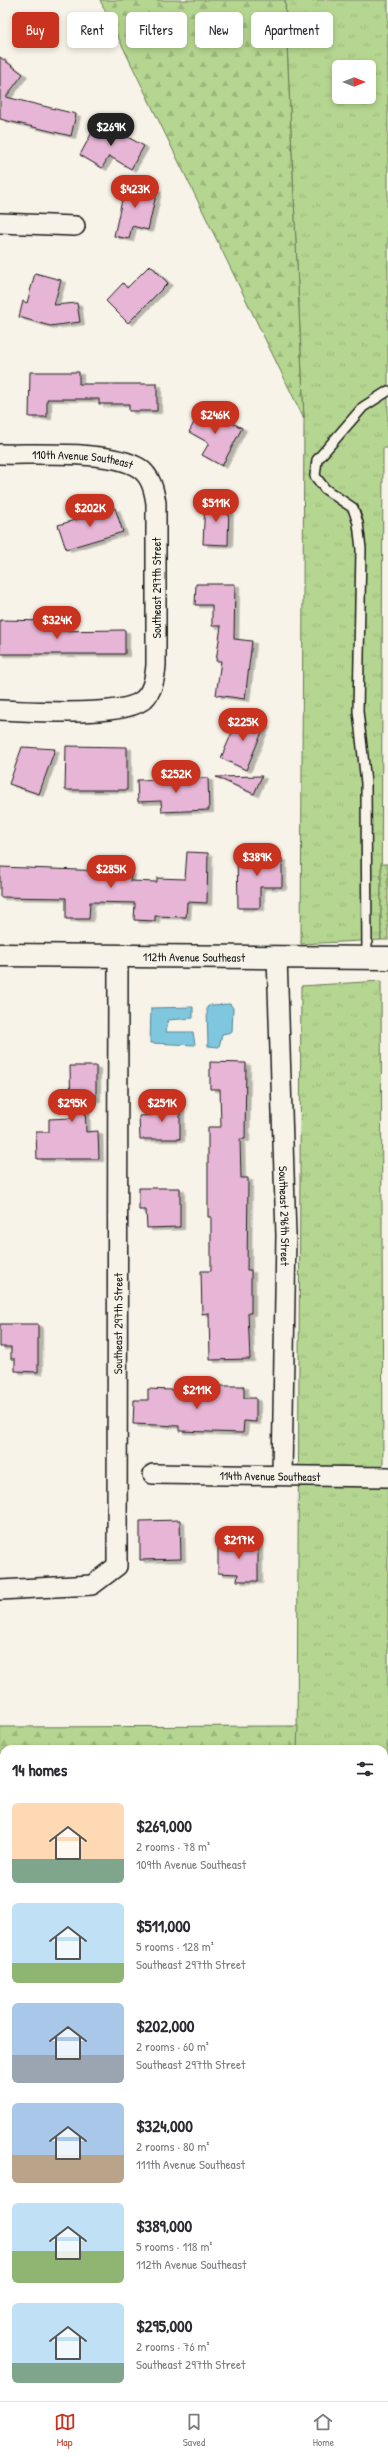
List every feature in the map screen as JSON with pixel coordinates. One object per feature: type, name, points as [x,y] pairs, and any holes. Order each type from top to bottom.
[{"type":"street","points":[[0,223],[75,226]]},
{"type":"street","name":"110th Avenue Southeast","points":[[0,454],[110,458],[140,469]]},
{"type":"street","name":"Southeast 297th Street","points":[[0,710],[77,712],[136,705],[146,698],[151,689],[156,666],[156,503],[152,483],[140,469]]},
{"type":"street","name":"112th Avenue Southeast","points":[[0,955],[378,958]]},
{"type":"street","name":"Southeast 297th Street","points":[[0,1590],[92,1585],[117,1566],[118,957]]},
{"type":"street","name":"Southeast 296th Street","points":[[277,957],[286,1235],[282,1474]]},
{"type":"street","name":"114th Avenue Southeast","points":[[153,1474],[282,1474],[388,1477]]},
{"type":"lane","points":[[378,958],[366,783],[358,711],[361,549],[358,523],[353,508],[325,489],[315,476],[317,460],[363,407],[388,391]]},
{"type":"green space","points":[[100,0],[285,0],[286,12],[251,12],[251,48],[287,48],[304,419],[118,37],[118,12],[106,12]]},
{"type":"green space","points":[[285,0],[388,0],[388,448],[383,448],[381,940],[301,944],[304,419],[287,48],[333,48],[333,12],[286,12]]},
{"type":"green space","points":[[381,864],[388,864],[388,940],[381,940]]},
{"type":"green space","points":[[381,981],[383,1467],[388,1467],[388,1745],[297,1745],[301,986]]},
{"type":"green space","points":[[298,1726],[297,1745],[0,1745],[0,1727]]},
{"type":"water","points":[[230,1004],[233,1008],[232,1032],[222,1034],[219,1047],[208,1046],[207,1007],[211,1005]]},
{"type":"water","points":[[193,1007],[193,1018],[168,1020],[166,1032],[193,1032],[195,1045],[150,1043],[151,1008]]},
{"type":"building","points":[[0,57],[23,74],[6,97],[76,114],[71,136],[0,119]]},
{"type":"building","points":[[98,121],[144,146],[131,169],[109,156],[102,168],[80,155]]},
{"type":"building","points":[[126,182],[157,190],[148,230],[132,226],[129,239],[114,236]]},
{"type":"building","points":[[150,265],[168,283],[128,323],[106,301],[123,283],[127,288]]},
{"type":"building","points":[[35,273],[61,280],[54,305],[77,303],[80,322],[50,326],[19,317],[23,301],[27,303]]},
{"type":"building","points":[[30,372],[79,372],[79,384],[157,384],[157,411],[129,411],[129,404],[99,404],[99,399],[47,399],[47,417],[29,417]]},
{"type":"building","points":[[202,407],[242,428],[222,466],[202,455],[209,443],[189,432]]},
{"type":"building","points":[[205,501],[229,502],[228,545],[203,544]]},
{"type":"building","points":[[115,508],[123,532],[66,549],[58,525]]},
{"type":"building","points":[[196,584],[235,584],[234,639],[252,641],[245,699],[216,695],[221,661],[216,661],[221,626],[212,626],[212,605],[195,605]]},
{"type":"building","points":[[0,620],[48,621],[48,631],[125,630],[125,654],[0,654]]},
{"type":"building","points":[[240,714],[265,725],[246,770],[221,758]]},
{"type":"building","points":[[66,746],[127,747],[127,790],[65,790]]},
{"type":"building","points":[[22,747],[55,749],[39,794],[9,784]]},
{"type":"building","points":[[262,776],[254,794],[216,777]]},
{"type":"building","points":[[208,778],[209,810],[162,812],[161,801],[138,802],[137,780]]},
{"type":"building","points":[[187,852],[208,853],[207,903],[187,902],[186,917],[155,916],[155,921],[134,920],[135,903],[90,902],[89,919],[66,919],[66,898],[0,897],[0,867],[131,872],[130,881],[157,882],[157,878],[185,879]]},
{"type":"building","points":[[237,853],[272,853],[272,858],[282,858],[282,887],[260,887],[260,908],[238,908]]},
{"type":"building","points":[[210,1062],[246,1063],[245,1139],[240,1139],[241,1178],[248,1178],[247,1270],[251,1270],[251,1313],[248,1313],[250,1359],[210,1360],[209,1313],[202,1314],[201,1271],[211,1271],[211,1217],[208,1217],[208,1127],[221,1127],[220,1089],[210,1089]]},
{"type":"building","points":[[70,1066],[96,1066],[96,1099],[85,1099],[86,1132],[98,1131],[99,1159],[37,1159],[36,1132],[49,1132],[49,1119],[71,1118]]},
{"type":"building","points":[[180,1103],[180,1139],[140,1139],[139,1116],[153,1115],[153,1104]]},
{"type":"building","points":[[139,1188],[180,1188],[180,1227],[147,1228],[146,1210],[139,1210]]},
{"type":"building","points":[[0,1324],[38,1324],[38,1372],[15,1371],[15,1359],[11,1359],[11,1347],[0,1347]]},
{"type":"building","points":[[219,1386],[244,1386],[244,1398],[256,1398],[256,1422],[244,1421],[243,1433],[179,1431],[179,1426],[133,1424],[134,1400],[148,1400],[148,1389],[219,1392]]},
{"type":"building","points":[[180,1520],[181,1559],[140,1560],[140,1521]]},
{"type":"building","points":[[218,1541],[258,1542],[258,1581],[237,1581],[238,1574],[218,1573]]}]
